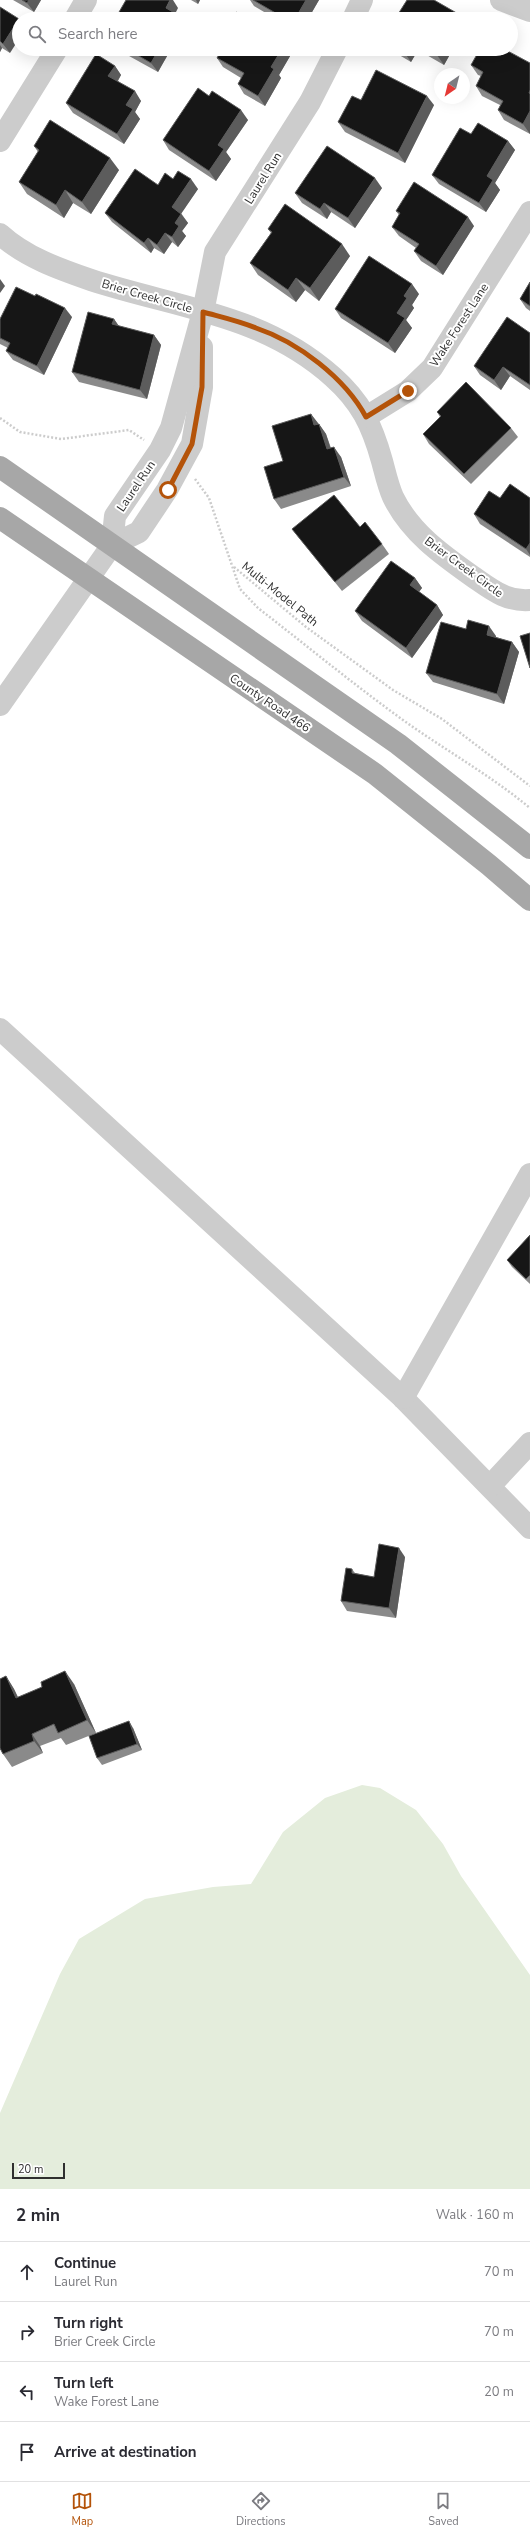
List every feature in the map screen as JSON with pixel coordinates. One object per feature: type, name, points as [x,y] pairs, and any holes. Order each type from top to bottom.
[{"type":"main road","points":[[0,467],[398,744],[530,848]]},
{"type":"main road","name":"County Road 466","points":[[0,518],[375,774],[489,865],[530,900]]},
{"type":"street","points":[[79,12],[86,0]]},
{"type":"street","points":[[356,12],[362,0]]},
{"type":"street","points":[[501,0],[530,11]]},
{"type":"street","points":[[0,141],[52,56]]},
{"type":"street","name":"Laurel Run","points":[[112,545],[115,516],[160,450],[171,428],[203,312],[215,252],[306,109],[333,56]]},
{"type":"street","name":"Wake Forest Lane","points":[[366,417],[408,391],[432,368],[530,212]]},
{"type":"street","name":"Brier Creek Circle","points":[[0,234],[20,249],[59,269],[257,328],[302,352],[341,384],[359,404],[374,433],[392,496],[405,518],[421,536],[445,557],[499,594],[512,600],[530,600]]},
{"type":"street","name":"Laurel Run","points":[[112,545],[139,532],[168,490],[192,444],[202,387],[203,312]]},
{"type":"street","points":[[0,706],[112,545]]},
{"type":"street","points":[[0,1029],[404,1398],[530,1528]]},
{"type":"street","points":[[404,1398],[530,1174]]},
{"type":"street","points":[[490,1486],[530,1443]]},
{"type":"path","name":"Multi-Model Path","points":[[530,786],[442,719],[393,690],[306,627],[233,567],[240,589],[258,608],[402,719],[456,757],[502,785],[530,808]]},
{"type":"green space","points":[[362,1785],[380,1788],[416,1810],[443,1844],[461,1876],[530,1975],[530,2189],[0,2189],[0,2113],[60,1974],[79,1939],[145,1899],[213,1887],[251,1884],[283,1832],[325,1798]]},
{"type":"building","points":[[22,0],[29,0],[27,3]]},
{"type":"building","points":[[126,0],[170,0],[166,8],[173,12],[119,12]]},
{"type":"building","points":[[253,0],[306,0],[299,12],[274,12]]},
{"type":"building","points":[[407,0],[434,0],[455,12],[399,12]]},
{"type":"building","points":[[0,7],[12,15],[12,30],[3,44],[0,41]]},
{"type":"building","points":[[95,56],[99,56],[115,66],[108,76],[135,91],[126,105],[133,109],[117,134],[66,103]]},
{"type":"building","points":[[139,56],[155,56],[151,63]]},
{"type":"building","points":[[218,56],[278,56],[271,67],[274,69],[258,96],[238,84],[244,73],[217,58]]},
{"type":"building","points":[[476,56],[517,56],[530,63],[530,111],[523,124],[498,110],[503,101],[476,86],[483,72],[471,65]]},
{"type":"building","points":[[376,70],[427,96],[398,153],[338,122],[352,96],[361,100]]},
{"type":"building","points":[[198,88],[209,96],[212,91],[241,110],[218,145],[224,149],[209,171],[163,140]]},
{"type":"building","points":[[50,120],[110,158],[82,202],[65,190],[56,205],[19,182],[39,150],[34,146]]},
{"type":"building","points":[[478,123],[508,141],[487,176],[493,180],[479,203],[432,175],[460,128],[471,134]]},
{"type":"building","points":[[327,146],[375,178],[348,218],[324,203],[320,209],[295,193]]},
{"type":"building","points":[[135,169],[158,185],[165,173],[173,179],[178,171],[191,179],[172,207],[181,214],[175,223],[179,226],[172,237],[165,233],[157,245],[148,238],[144,243],[105,213]]},
{"type":"building","points":[[414,182],[468,217],[436,266],[414,251],[419,244],[392,227],[400,213],[396,211]]},
{"type":"building","points":[[285,204],[342,244],[310,288],[296,278],[288,290],[250,263],[272,232],[268,229]]},
{"type":"building","points":[[369,256],[412,284],[404,296],[407,298],[397,313],[405,318],[388,343],[335,309]]},
{"type":"building","points":[[530,282],[530,306],[520,299]]},
{"type":"building","points":[[16,287],[35,296],[36,294],[65,308],[37,366],[6,351],[10,343],[0,338],[0,319]]},
{"type":"building","points":[[88,312],[114,319],[112,324],[154,335],[140,390],[72,372]]},
{"type":"building","points":[[507,317],[530,333],[530,385],[503,367],[494,380],[474,366]]},
{"type":"building","points":[[466,382],[511,428],[464,474],[423,434],[441,416],[437,412]]},
{"type":"building","points":[[311,414],[314,425],[319,424],[327,449],[334,447],[344,477],[274,499],[264,467],[283,461],[272,426]]},
{"type":"building","points":[[510,484],[530,498],[530,543],[526,549],[474,514],[489,491],[500,498]]},
{"type":"building","points":[[334,495],[360,527],[365,522],[382,544],[335,582],[292,529]]},
{"type":"building","points":[[391,561],[415,578],[410,585],[437,605],[406,648],[355,611]]},
{"type":"building","points":[[468,620],[489,626],[487,635],[512,642],[497,694],[426,673],[441,622],[466,629]]},
{"type":"building","points":[[530,633],[530,668],[520,636]]},
{"type":"building","points":[[530,1235],[530,1275],[526,1279],[507,1260]]},
{"type":"building","points":[[379,1544],[399,1548],[389,1608],[341,1601],[346,1568],[352,1569],[352,1573],[374,1577]]},
{"type":"building","points":[[65,1671],[87,1720],[58,1733],[54,1724],[32,1734],[34,1741],[3,1754],[0,1748],[0,1679],[6,1676],[16,1698],[42,1687],[41,1682]]},
{"type":"building","points":[[129,1721],[137,1744],[97,1758],[89,1736]]},
{"type":"route","points":[[168,490],[192,444],[202,387],[203,312],[257,328],[302,352],[341,384],[359,404],[366,417],[408,391]]}]
